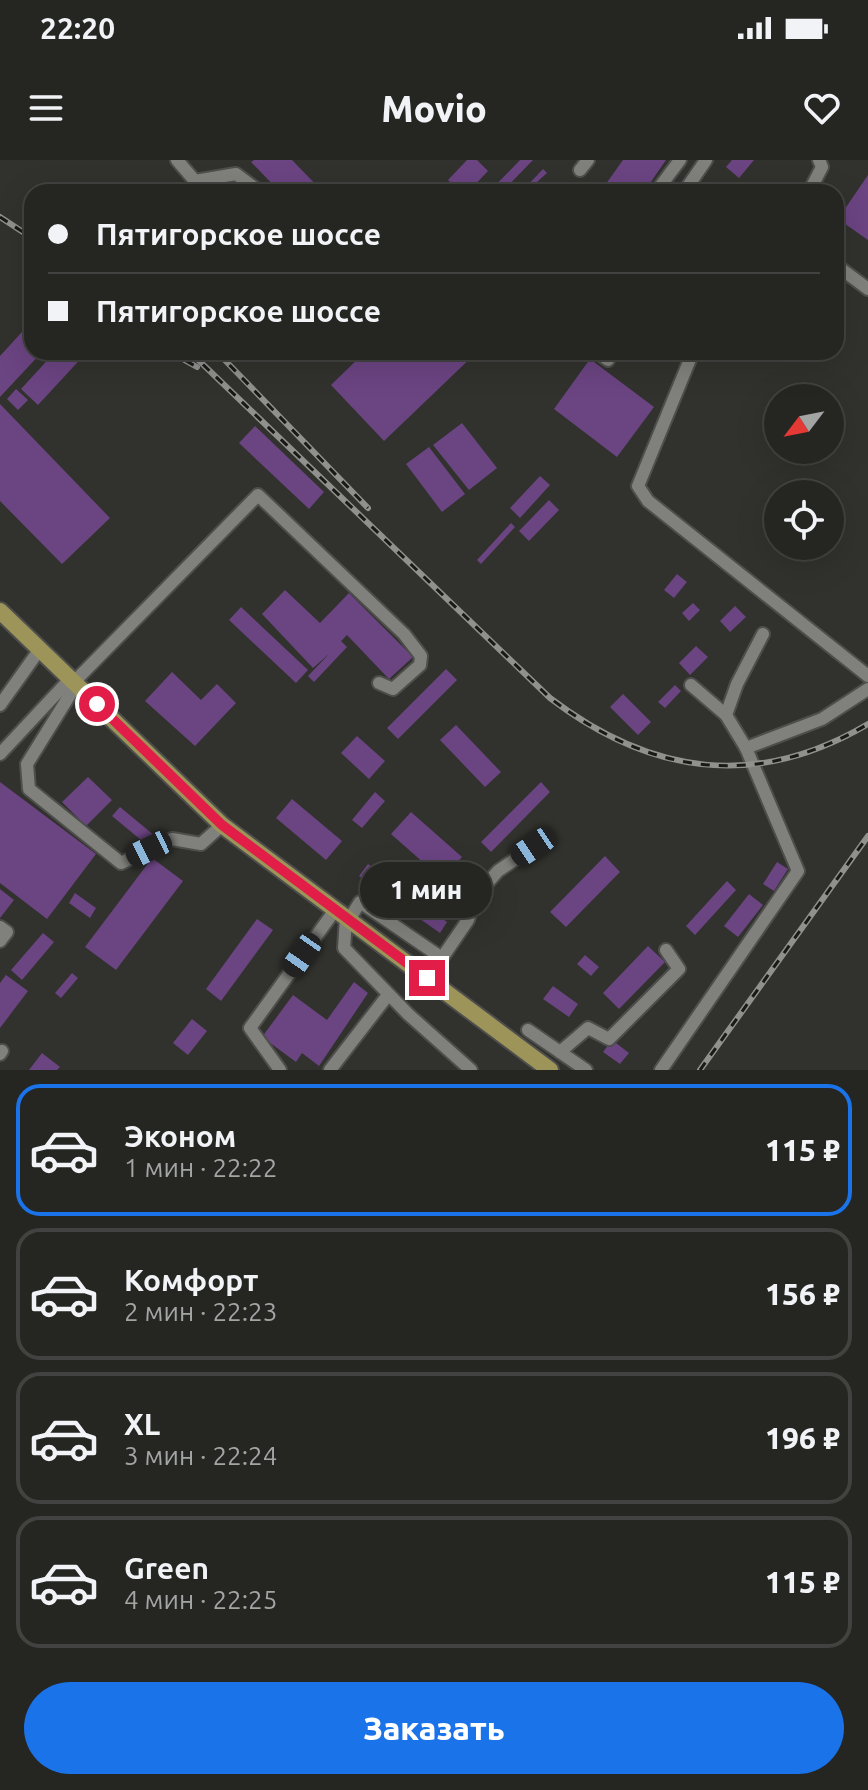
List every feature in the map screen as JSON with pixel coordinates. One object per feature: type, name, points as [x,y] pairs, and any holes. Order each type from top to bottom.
[{"type":"main road","points":[[0,611],[222,825],[550,1070]]},
{"type":"lane","points":[[177,160],[195,181],[236,174],[249,184]]},
{"type":"lane","points":[[662,184],[680,160]]},
{"type":"lane","points":[[690,184],[706,160]]},
{"type":"lane","points":[[815,184],[822,167],[819,160]]},
{"type":"lane","points":[[844,271],[868,289]]},
{"type":"lane","points":[[690,360],[638,486],[648,501],[868,676]]},
{"type":"lane","points":[[0,754],[258,495],[404,634],[421,656],[420,665],[393,689],[379,683]]},
{"type":"lane","points":[[726,715],[737,684],[763,634]]},
{"type":"lane","points":[[0,705],[40,649]]},
{"type":"lane","points":[[73,682],[27,764],[29,789],[121,863],[172,839],[201,844],[222,825]]},
{"type":"lane","points":[[661,1070],[798,871],[746,748],[726,715],[691,685]]},
{"type":"lane","points":[[746,748],[822,719],[868,689]]},
{"type":"lane","points":[[280,1070],[250,1028],[343,916],[360,902],[442,958],[468,920],[475,897],[498,871],[533,847]]},
{"type":"lane","points":[[343,916],[344,948],[388,995],[471,1070]]},
{"type":"lane","points":[[0,927],[7,932],[0,941]]},
{"type":"lane","points":[[560,1052],[588,1028],[609,1039],[679,969],[666,950]]},
{"type":"lane","points":[[330,1070],[388,995]]},
{"type":"lane","points":[[528,1030],[586,1070]]},
{"type":"building","points":[[292,160],[315,184],[272,184],[251,162]]},
{"type":"building","points":[[467,160],[477,160],[488,171],[476,184],[452,184],[448,180]]},
{"type":"building","points":[[520,160],[533,160],[510,184],[497,184]]},
{"type":"building","points":[[623,160],[666,160],[650,184],[606,184]]},
{"type":"building","points":[[732,160],[754,160],[739,178],[726,167]]},
{"type":"building","points":[[543,169],[547,173],[535,184],[529,184]]},
{"type":"building","points":[[868,175],[868,240],[844,223],[844,210]]},
{"type":"building","points":[[24,330],[24,360],[35,360],[0,397],[0,356]]},
{"type":"building","points":[[48,360],[80,360],[38,405],[21,389]]},
{"type":"building","points":[[357,360],[469,360],[384,441],[331,385]]},
{"type":"building","points":[[589,360],[654,407],[617,457],[554,409]]},
{"type":"building","points":[[16,389],[28,400],[18,410],[7,399]]},
{"type":"building","points":[[0,404],[110,518],[62,564],[0,501]]},
{"type":"building","points":[[462,423],[497,468],[469,490],[433,445]]},
{"type":"building","points":[[255,426],[324,492],[309,509],[239,443]]},
{"type":"building","points":[[429,447],[465,494],[442,512],[406,464]]},
{"type":"building","points":[[540,476],[550,485],[520,518],[510,508]]},
{"type":"building","points":[[549,500],[559,510],[529,541],[519,531]]},
{"type":"building","points":[[511,523],[515,527],[481,564],[477,560]]},
{"type":"building","points":[[677,574],[687,582],[674,598],[664,590]]},
{"type":"building","points":[[285,590],[320,623],[349,593],[413,657],[389,679],[347,635],[341,641],[347,647],[314,682],[308,676],[329,654],[313,668],[262,614]]},
{"type":"building","points":[[693,603],[700,610],[689,621],[682,613]]},
{"type":"building","points":[[735,606],[746,617],[730,632],[720,621]]},
{"type":"building","points":[[241,607],[308,670],[296,683],[229,620]]},
{"type":"building","points":[[696,646],[708,657],[690,675],[679,663]]},
{"type":"building","points":[[446,669],[457,680],[398,739],[387,728]]},
{"type":"building","points":[[172,672],[201,700],[217,684],[236,703],[195,746],[145,701]]},
{"type":"building","points":[[675,685],[681,691],[665,708],[658,702]]},
{"type":"building","points":[[623,694],[651,722],[638,735],[610,707]]},
{"type":"building","points":[[456,725],[501,772],[485,787],[440,740]]},
{"type":"building","points":[[357,736],[385,761],[369,779],[341,753]]},
{"type":"building","points":[[88,777],[112,800],[86,826],[62,802]]},
{"type":"building","points":[[0,782],[96,854],[47,919],[0,883]]},
{"type":"building","points":[[541,782],[550,792],[491,852],[481,842]]},
{"type":"building","points":[[375,792],[385,801],[362,828],[352,820]]},
{"type":"building","points":[[292,799],[342,841],[326,860],[276,818]]},
{"type":"building","points":[[120,807],[155,836],[147,845],[112,816]]},
{"type":"building","points":[[411,812],[462,857],[442,879],[391,834]]},
{"type":"building","points":[[605,856],[620,872],[566,927],[550,912]]},
{"type":"building","points":[[152,858],[183,881],[116,970],[85,947]]},
{"type":"building","points":[[777,862],[788,869],[774,891],[763,884]]},
{"type":"building","points":[[368,864],[447,922],[440,933],[359,876]]},
{"type":"building","points":[[727,881],[736,890],[695,935],[686,926]]},
{"type":"building","points":[[0,889],[14,900],[0,918]]},
{"type":"building","points":[[75,893],[96,908],[90,918],[69,903]]},
{"type":"building","points":[[749,894],[763,905],[738,937],[724,926]]},
{"type":"building","points":[[257,919],[273,930],[221,1001],[206,989]]},
{"type":"building","points":[[43,933],[54,942],[22,980],[11,970]]},
{"type":"building","points":[[648,946],[665,962],[619,1009],[603,993]]},
{"type":"building","points":[[585,955],[599,967],[591,976],[577,964]]},
{"type":"building","points":[[72,973],[78,978],[61,998],[55,993]]},
{"type":"building","points":[[6,975],[28,991],[0,1028],[0,983]]},
{"type":"building","points":[[354,982],[368,993],[319,1066],[302,1053],[296,1062],[262,1037],[293,995],[327,1020]]},
{"type":"building","points":[[553,986],[578,1004],[569,1017],[543,999]]},
{"type":"building","points":[[192,1019],[207,1031],[188,1055],[173,1043]]},
{"type":"building","points":[[612,1040],[629,1053],[620,1064],[603,1052]]},
{"type":"building","points":[[42,1053],[60,1067],[57,1070],[29,1070]]},
{"type":"railway","points":[[0,217],[24,233]]},
{"type":"railway","points":[[184,360],[197,367]]},
{"type":"railway","points":[[198,360],[550,698],[588,724],[627,744],[665,757],[705,765],[745,765],[785,759],[826,745],[868,724]]},
{"type":"railway","points":[[225,360],[368,508]]},
{"type":"railway","points":[[700,1070],[868,836]]},
{"type":"route","points":[[97,704],[222,825],[427,978]]}]
